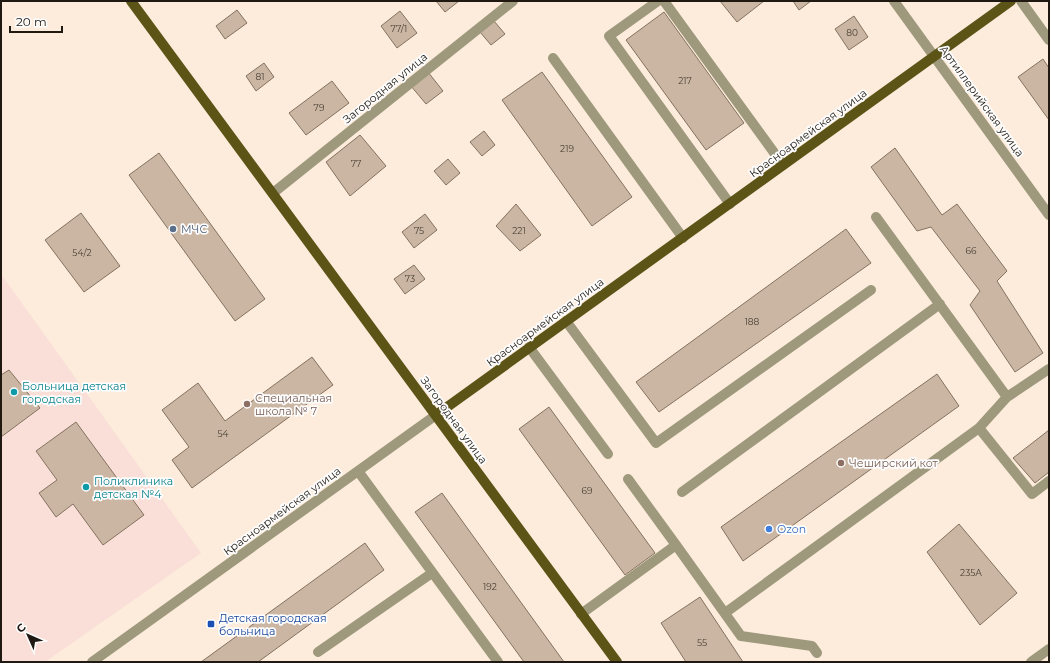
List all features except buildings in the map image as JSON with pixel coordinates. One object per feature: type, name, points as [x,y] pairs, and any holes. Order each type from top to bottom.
[{"type":"main road","name":"Загородная улица","points":[[131,1],[617,662]]},
{"type":"main road","name":"Красноармейская улица","points":[[436,415],[1011,1]]},
{"type":"street","name":"Загородная улица","points":[[273,193],[513,1]]},
{"type":"street","points":[[658,1],[609,36],[730,204]]},
{"type":"street","points":[[664,1],[783,165]]},
{"type":"street","name":"Артиллерийская улица","points":[[894,1],[1049,215]]},
{"type":"street","points":[[1021,1],[1049,40]]},
{"type":"street","points":[[553,58],[683,238]]},
{"type":"street","points":[[876,217],[1007,397]]},
{"type":"street","points":[[566,321],[656,442],[871,290]]},
{"type":"street","points":[[682,492],[940,304]]},
{"type":"street","points":[[529,348],[608,454]]},
{"type":"street","points":[[725,612],[979,428],[1007,397],[1049,369]]},
{"type":"street","name":"Красноармейская улица","points":[[92,662],[436,415]]},
{"type":"street","points":[[979,428],[1032,494],[1049,482]]},
{"type":"street","points":[[358,471],[498,662]]},
{"type":"street","points":[[628,479],[741,636],[812,646],[817,653]]},
{"type":"street","points":[[581,614],[676,545]]},
{"type":"street","points":[[318,652],[432,573]]},
{"type":"street","points":[[1031,662],[1049,649]]},
{"type":"street","points":[[105,653],[111,662]]},
{"type":"shaded area","points":[[1,274],[201,553],[45,662],[1,662]]},
{"type":"place","name":"МЧС","points":[[173,229]]},
{"type":"place","name":"Больница детская городская","points":[[14,392]]},
{"type":"place","name":"Специальная школа № 7","points":[[247,404]]},
{"type":"place","name":"Чеширский кот","points":[[841,463]]},
{"type":"place","name":"Поликлиника детская №4","points":[[86,487]]},
{"type":"place","name":"Ozon","points":[[769,529]]},
{"type":"place","name":"Детская городская больница","points":[[211,624]]}]
